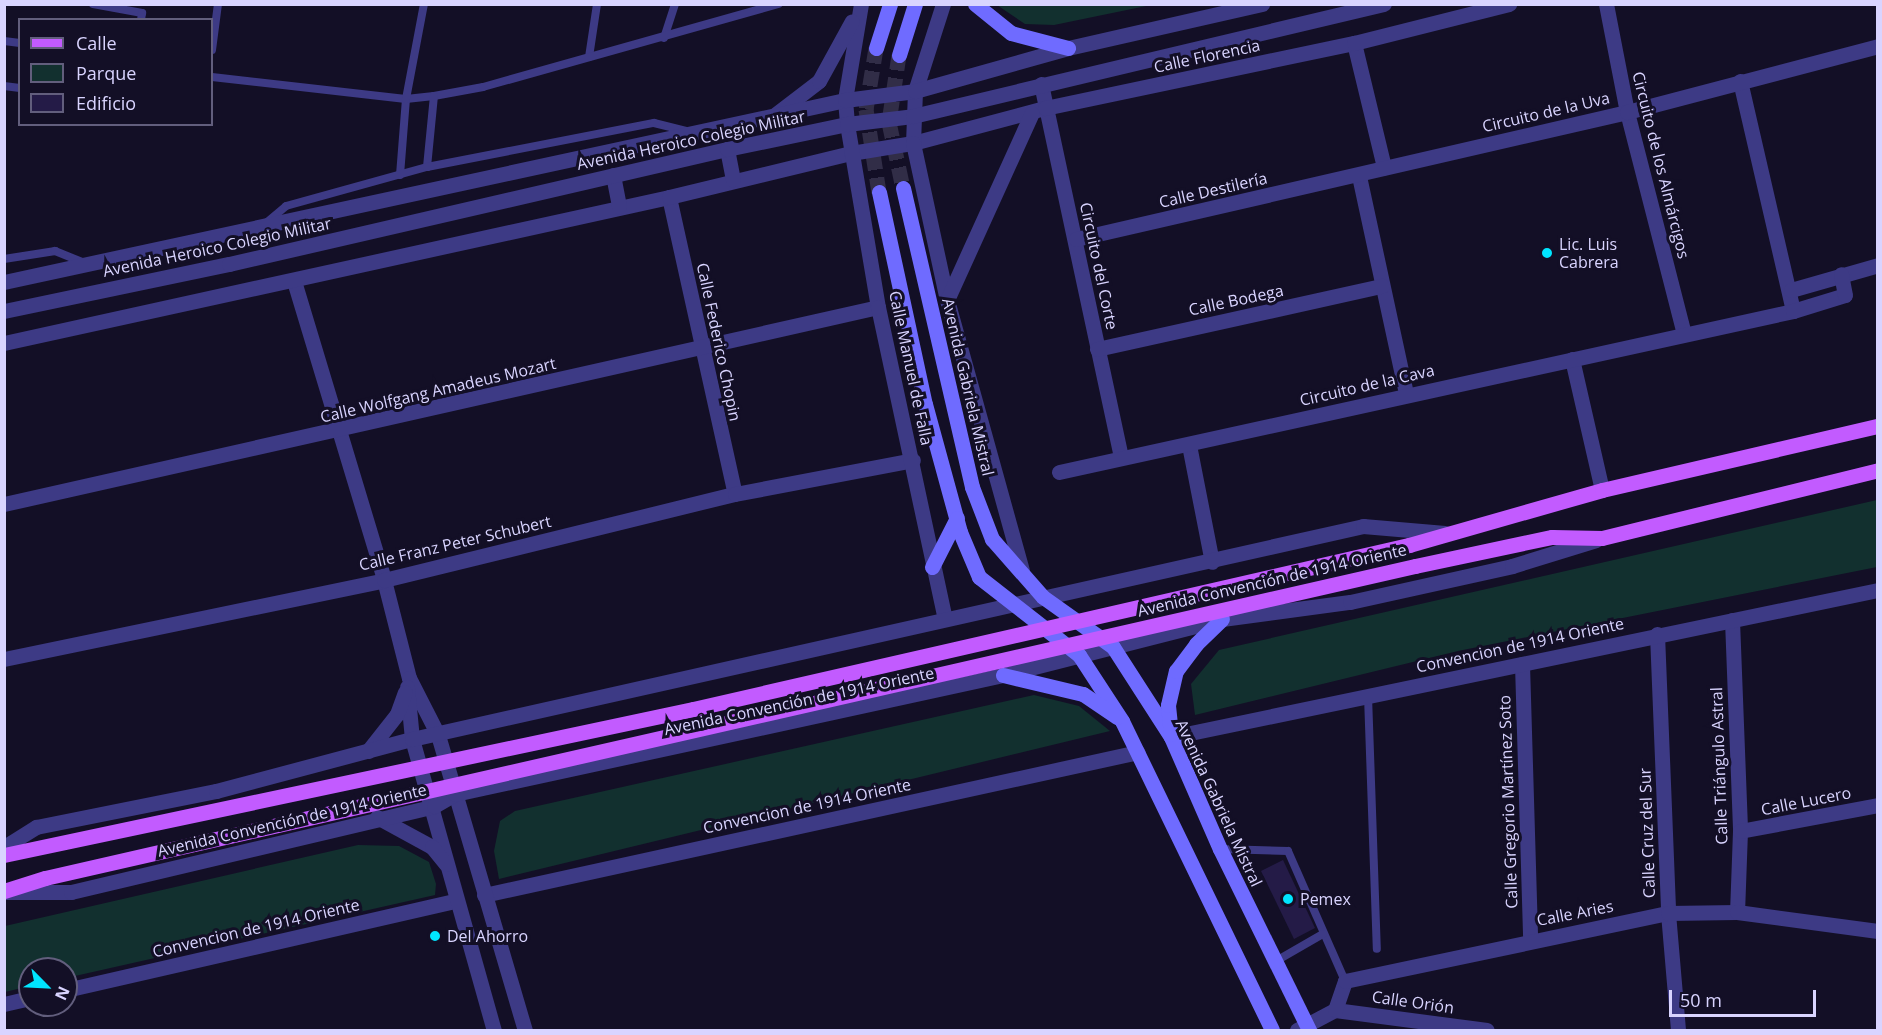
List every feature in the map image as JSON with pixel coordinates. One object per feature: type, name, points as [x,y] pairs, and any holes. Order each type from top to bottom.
[{"type":"main road","points":[[876,48],[890,4]]},
{"type":"main road","points":[[899,55],[915,4]]},
{"type":"main road","points":[[975,4],[1011,33],[1068,48]]},
{"type":"main road","name":"Avenida Gabriela Mistral","points":[[903,188],[972,487],[992,539],[1022,570],[1043,597],[1113,647],[1171,737],[1220,849],[1276,961],[1304,1028]]},
{"type":"main road","points":[[879,192],[925,404],[957,518],[979,577],[1079,655],[1122,721],[1272,1030]]},
{"type":"main road","name":"Avenida Convención de 1914 Oriente","points":[[4,855],[35,852],[693,709],[1409,545],[1445,532],[1602,490],[1878,426]]},
{"type":"main road","name":"Avenida Convención de 1914 Oriente","points":[[4,891],[45,878],[1415,566],[1552,537],[1602,538],[1878,470]]},
{"type":"main road","points":[[932,567],[957,518]]},
{"type":"main road","points":[[1171,737],[1168,705],[1176,671],[1196,644],[1222,619]]},
{"type":"main road","points":[[1003,675],[1083,694],[1122,721]]},
{"type":"street","name":"Calle Manuel de Falla","points":[[860,4],[845,100],[851,153],[878,307],[913,460],[932,567],[945,619]]},
{"type":"street","points":[[771,118],[819,81],[843,44],[860,4]]},
{"type":"street","points":[[943,4],[915,91],[913,143],[947,300],[1022,570]]},
{"type":"street","name":"Avenida Heroico Colegio Militar","points":[[4,282],[771,118],[845,100],[915,91],[1205,11],[1262,4]]},
{"type":"street","name":"Avenida Heroico Colegio Militar","points":[[4,311],[229,264],[727,149],[847,124],[913,116],[1384,4]]},
{"type":"street","name":"Calle Florencia","points":[[851,153],[913,143],[1039,111],[1354,43],[1509,4]]},
{"type":"street","name":"Circuito de los Almárcigos","points":[[1606,4],[1627,112],[1684,334]]},
{"type":"street","points":[[1354,43],[1384,167]]},
{"type":"street","name":"Circuito de la Uva","points":[[1359,176],[1384,167],[1627,112],[1878,46]]},
{"type":"street","points":[[1740,81],[1791,290],[1793,311]]},
{"type":"street","name":"Circuito del Corte","points":[[1041,84],[1039,111],[1076,239],[1097,349],[1122,457]]},
{"type":"street","points":[[947,300],[1039,111]]},
{"type":"street","points":[[727,149],[733,179]]},
{"type":"street","points":[[4,343],[294,281],[619,206],[669,197],[733,179],[851,153]]},
{"type":"street","points":[[613,175],[619,206]]},
{"type":"street","points":[[1359,176],[1406,393]]},
{"type":"street","name":"Calle Destilería","points":[[1076,239],[1359,176]]},
{"type":"street","name":"Calle Federico Chopin","points":[[669,197],[735,494]]},
{"type":"street","points":[[1791,290],[1878,265]]},
{"type":"street","points":[[1684,334],[1793,311],[1845,296],[1841,274]]},
{"type":"street","points":[[294,281],[384,580],[407,685],[412,739],[434,806],[455,901],[494,1030]]},
{"type":"street","name":"Calle Bodega","points":[[1097,349],[1382,286]]},
{"type":"street","name":"Calle Wolfgang Amadeus Mozart","points":[[4,504],[878,307]]},
{"type":"street","name":"Circuito de la Cava","points":[[1059,472],[1122,457],[1189,445],[1406,393],[1684,334]]},
{"type":"street","points":[[1572,359],[1602,490]]},
{"type":"street","points":[[1189,445],[1212,562]]},
{"type":"street","name":"Calle Franz Peter Schubert","points":[[4,659],[384,580],[735,494],[913,460]]},
{"type":"street","name":"Avenida Convención de 1914 Oriente","points":[[4,847],[36,827],[216,792],[412,739],[438,735],[1011,604],[1212,562],[1363,526],[1445,532]]},
{"type":"street","name":"Avenida Convención de 1914 Oriente","points":[[4,891],[71,892],[377,817],[434,806],[455,794],[1003,675],[1222,619],[1350,602],[1512,566],[1602,538]]},
{"type":"street","name":"Convencion de 1914 Oriente","points":[[1171,737],[1657,634],[1878,590]]},
{"type":"street","name":"Calle Triángulo Astral","points":[[1732,620],[1740,831],[1737,912]]},
{"type":"street","name":"Calle Cruz del Sur","points":[[1657,634],[1668,913],[1678,1030]]},
{"type":"street","name":"Calle Gregorio Martínez Soto","points":[[1522,664],[1530,940]]},
{"type":"street","points":[[407,685],[438,735],[525,1030]]},
{"type":"street","points":[[368,751],[397,714],[407,685]]},
{"type":"street","name":"Convencion de 1914 Oriente","points":[[484,895],[1138,752]]},
{"type":"street","name":"Calle Lucero","points":[[1740,831],[1878,805]]},
{"type":"street","points":[[377,817],[432,847],[447,864]]},
{"type":"street","name":"Convencion de 1914 Oriente","points":[[78,987],[455,901]]},
{"type":"street","name":"Calle Aries","points":[[1345,981],[1530,940],[1668,913],[1737,912],[1878,931]]},
{"type":"street","points":[[1304,1028],[1335,1010],[1345,981]]},
{"type":"street","name":"Calle Orión","points":[[1335,1010],[1487,1030]]},
{"type":"lane","points":[[93,4],[142,13],[141,18]]},
{"type":"lane","points":[[213,42],[218,4]]},
{"type":"lane","points":[[400,175],[406,99],[424,4]]},
{"type":"lane","points":[[589,57],[597,4]]},
{"type":"lane","points":[[664,38],[675,4]]},
{"type":"lane","points":[[213,77],[406,99],[434,96],[483,87],[779,6]]},
{"type":"lane","points":[[427,167],[434,96]]},
{"type":"lane","points":[[261,227],[286,206],[427,167],[654,123],[698,133]]},
{"type":"lane","points":[[4,260],[55,252],[89,264]]},
{"type":"lane","points":[[1368,696],[1377,949]]},
{"type":"lane","points":[[1220,849],[1288,851],[1345,981]]},
{"type":"lane","points":[[1276,961],[1323,934]]},
{"type":"green space","points":[[997,5],[1151,5],[1054,25],[1025,24]]},
{"type":"green space","points":[[1877,500],[1877,567],[1458,651],[1195,715],[1191,684],[1219,650]]},
{"type":"green space","points":[[1034,695],[1079,706],[1110,731],[499,879],[494,851],[500,821],[515,811]]},
{"type":"green space","points":[[358,845],[399,846],[429,862],[436,884],[435,895],[78,975],[78,957],[18,957],[18,989],[5,992],[5,926]]},
{"type":"building","name":"Pemex","points":[[1283,860],[1315,928],[1294,939],[1261,871]]},
{"type":"tunnel","points":[[876,48],[866,109],[879,192]]},
{"type":"tunnel","points":[[899,55],[889,122],[903,188]]},
{"type":"place","name":"Lic. Luis Cabrera","points":[[1547,253]]},
{"type":"place","name":"Pemex","points":[[1288,899]]},
{"type":"place","name":"Del Ahorro","points":[[435,936]]}]
